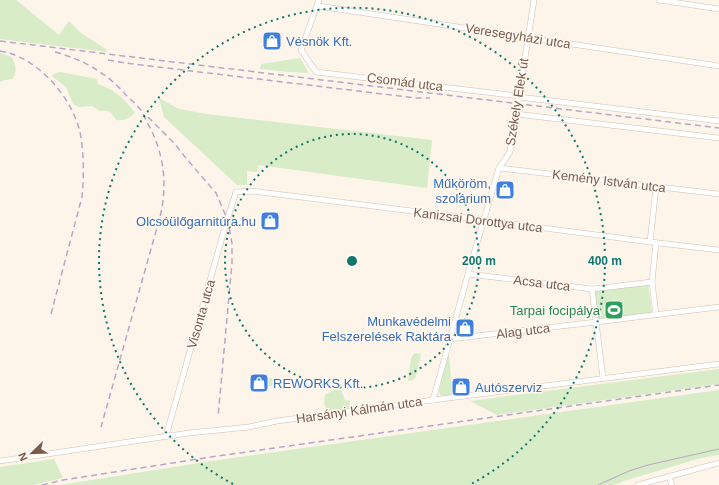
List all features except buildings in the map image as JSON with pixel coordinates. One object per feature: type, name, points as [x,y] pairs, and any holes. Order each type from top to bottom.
[{"type":"street","name":"Székely Elek út","points":[[433,400],[468,274],[500,168],[510,152],[534,0]]},
{"type":"street","points":[[659,0],[719,9]]},
{"type":"street","name":"Veresegyházi utca","points":[[319,3],[528,38],[719,66]]},
{"type":"street","name":"Csomád utca","points":[[319,3],[301,50],[316,72],[719,121]]},
{"type":"street","points":[[516,114],[719,138]]},
{"type":"street","name":"Kemény István utca","points":[[500,168],[719,194]]},
{"type":"street","points":[[650,242],[656,187]]},
{"type":"street","name":"Kanizsai Dorottya utca","points":[[236,192],[252,191],[719,250]]},
{"type":"street","name":"Visonta utca","points":[[166,436],[236,192]]},
{"type":"street","points":[[656,243],[652,282],[656,315],[719,307]]},
{"type":"street","name":"Acsa utca","points":[[468,274],[592,289],[652,282]]},
{"type":"street","points":[[592,289],[603,378]]},
{"type":"street","name":"Alag utca","points":[[450,340],[656,315]]},
{"type":"street","name":"Harsányi Kálmán utca","points":[[0,461],[166,436],[249,427],[276,421],[719,364]]},
{"type":"street","points":[[638,485],[719,463]]},
{"type":"street","points":[[668,476],[672,485]]},
{"type":"green space","points":[[0,0],[16,0],[59,35],[69,21],[81,33],[107,50],[107,52],[0,39]]},
{"type":"green space","points":[[0,53],[12,57],[16,68],[13,79],[0,82]]},
{"type":"green space","points":[[300,58],[309,73],[260,69],[261,64]]},
{"type":"green space","points":[[60,72],[97,79],[98,84],[119,95],[135,113],[127,119],[116,120],[111,113],[106,110],[100,111],[92,106],[79,107],[73,104],[66,87],[52,76]]},
{"type":"green space","points":[[159,98],[179,109],[206,114],[432,140],[427,188],[258,165],[257,172],[247,171],[247,185],[237,185],[164,117]]},
{"type":"green space","points":[[648,284],[652,313],[598,321],[594,291]]},
{"type":"green space","points":[[415,353],[421,354],[416,377],[413,380],[408,381],[411,358]]},
{"type":"green space","points":[[447,356],[449,356],[453,396],[443,397],[440,395],[439,391]]},
{"type":"green space","points":[[719,369],[719,384],[497,415],[470,401]]},
{"type":"green space","points":[[268,378],[275,380],[277,387],[268,386]]},
{"type":"green space","points":[[333,390],[341,390],[345,400],[350,401],[349,409],[328,413],[324,404],[325,395]]},
{"type":"green space","points":[[719,390],[719,455],[701,458],[614,485],[60,485],[212,461]]},
{"type":"green space","points":[[54,459],[63,478],[33,485],[0,485],[0,467]]},
{"type":"tram line","points":[[598,485],[629,471],[648,465],[719,449]]},
{"type":"railway","points":[[0,41],[719,128]]},
{"type":"railway","points":[[0,51],[13,54],[26,61],[37,68],[56,86],[71,108],[80,132],[83,164],[82,197],[51,314]]},
{"type":"railway","points":[[55,52],[76,59],[94,68],[103,74],[137,105],[153,133],[163,168],[164,192],[160,217],[101,427]]},
{"type":"railway","points":[[108,60],[416,98],[430,98]]},
{"type":"railway","points":[[148,117],[175,144],[216,193],[229,227],[232,243],[232,263],[218,417]]},
{"type":"railway","points":[[42,485],[63,480],[211,457],[719,385]]},
{"type":"place","name":"Vésnök Kft.","points":[[272,41]]},
{"type":"place","name":"Műköröm, szolárium","points":[[505,190]]},
{"type":"place","name":"Olcsóülőgarnitúra.hu","points":[[270,221]]},
{"type":"place","name":"Tarpai focipálya","points":[[614,310]]},
{"type":"place","name":"Munkavédelmi Felszerelések Raktára","points":[[465,328]]},
{"type":"place","name":"REWORKS Kft.","points":[[259,383]]},
{"type":"place","name":"Autószerviz","points":[[461,387]]}]
